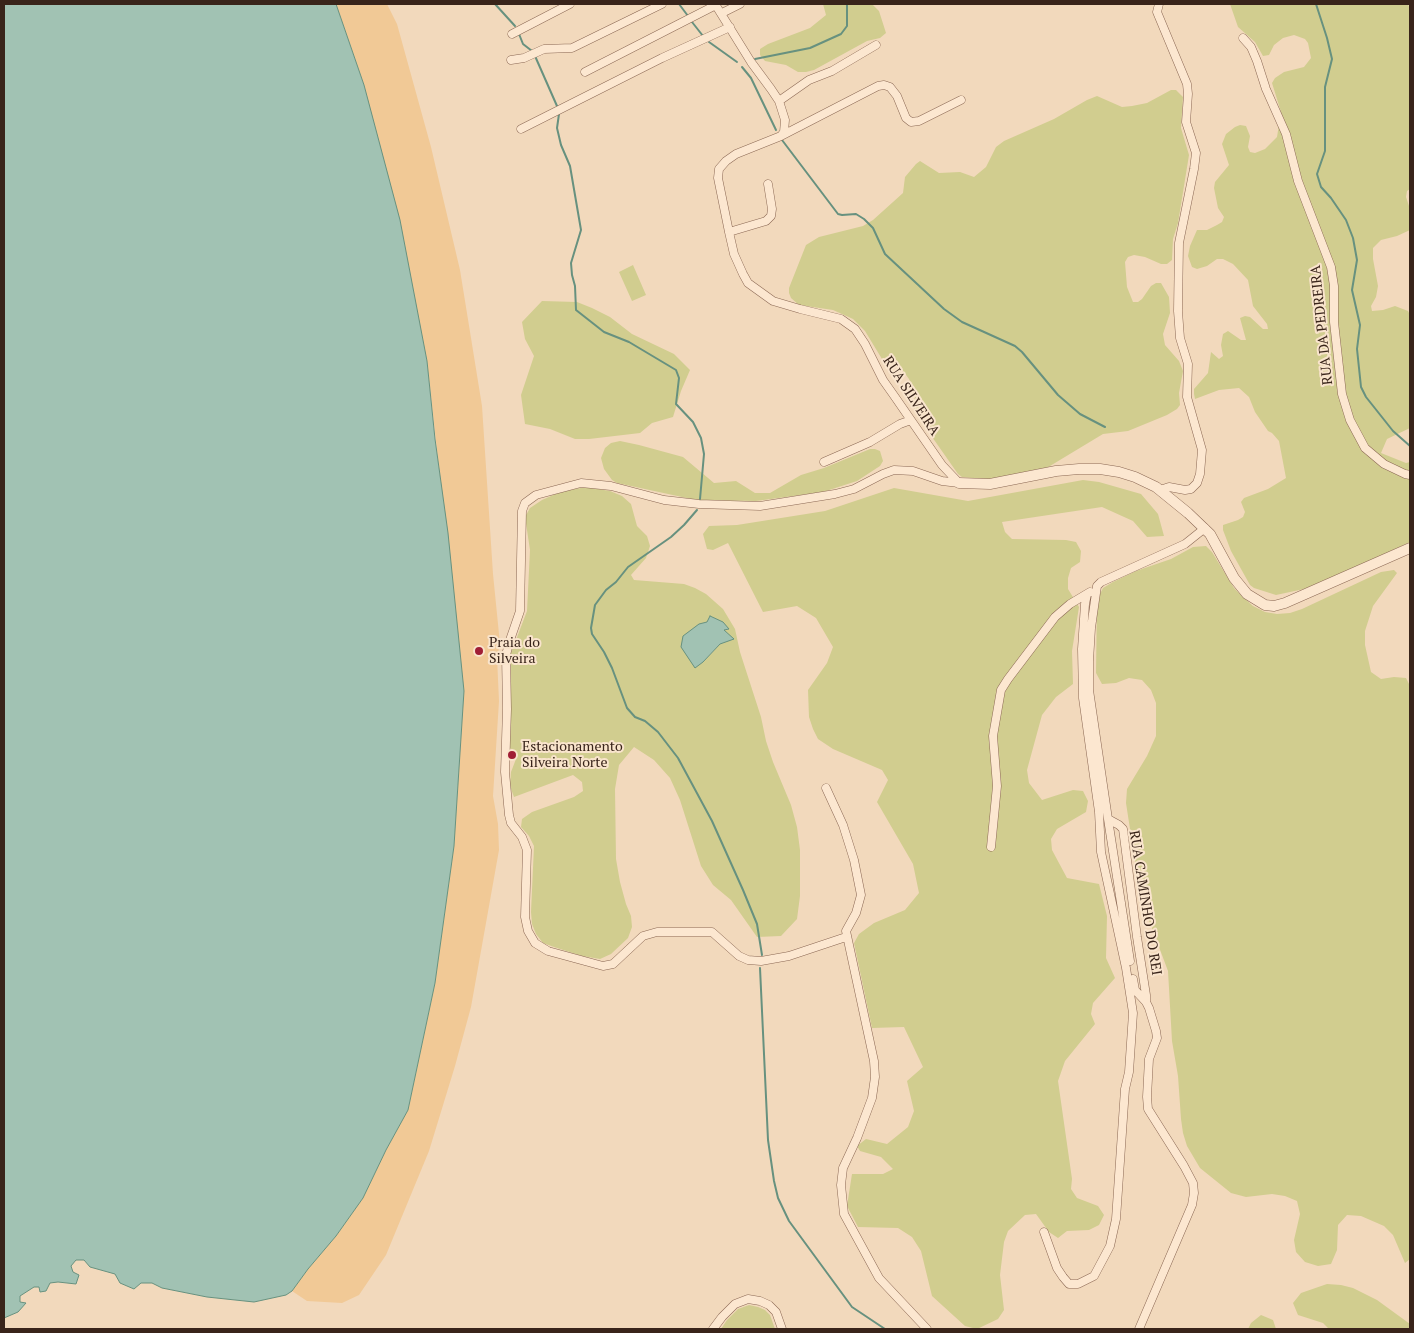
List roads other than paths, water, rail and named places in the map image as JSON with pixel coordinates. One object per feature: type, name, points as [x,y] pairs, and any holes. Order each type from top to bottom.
[{"type":"street","points":[[512,34],[570,4]]},
{"type":"street","points":[[511,60],[524,58],[544,49],[572,48],[662,4]]},
{"type":"street","points":[[585,72],[715,4],[751,62],[779,101],[785,120],[784,132],[781,136]]},
{"type":"street","points":[[722,13],[740,4]]},
{"type":"street","points":[[1159,4],[1157,12],[1187,84],[1186,122],[1196,153],[1179,243],[1178,311],[1180,338],[1188,364],[1187,396],[1202,450],[1198,483],[1191,489],[1185,490],[1169,487],[1160,490]]},
{"type":"street","points":[[521,128],[662,58],[730,27]]},
{"type":"street","name":"RUA DA PEDREIRA","points":[[1243,38],[1251,47],[1266,89],[1286,134],[1298,181],[1331,266],[1334,286],[1334,322],[1342,394],[1348,415],[1365,448],[1384,464],[1410,475]]},
{"type":"street","points":[[779,101],[809,80],[832,71],[876,46]]},
{"type":"street","points":[[781,136],[878,86],[890,87],[897,96],[906,118],[911,122],[919,121],[961,100]]},
{"type":"street","name":"RUA SILVEIRA","points":[[781,136],[736,154],[719,169],[718,178],[729,232],[738,264],[748,283],[773,301],[841,319],[855,329],[865,344],[883,380],[942,465],[959,483]]},
{"type":"street","points":[[729,232],[766,221],[771,216],[772,209],[768,184]]},
{"type":"street","points":[[824,462],[870,442],[900,424],[911,420]]},
{"type":"street","points":[[846,937],[789,956],[761,961],[748,960],[739,956],[712,932],[656,932],[643,936],[613,964],[603,966],[548,952],[538,946],[532,939],[525,917],[528,855],[525,843],[511,823],[505,772],[506,655],[520,611],[523,540],[522,511],[525,504],[536,495],[581,484],[611,486],[664,500],[699,504],[760,506],[835,494],[854,489],[894,470],[913,471],[942,481],[990,484],[1056,471],[1100,469],[1135,477],[1160,490],[1174,500],[1205,528],[1234,578],[1247,594],[1265,605],[1274,606],[1285,603],[1410,548]]},
{"type":"street","points":[[991,847],[998,786],[993,736],[1001,690],[1008,679],[1055,617],[1070,604],[1087,594],[1106,578],[1184,544],[1205,528]]},
{"type":"street","points":[[1097,586],[1088,661],[1089,690],[1133,980],[1135,990],[1146,1002]]},
{"type":"street","points":[[1044,1232],[1057,1268],[1069,1284],[1078,1284],[1094,1276],[1110,1246],[1116,1219],[1125,1090],[1129,1072],[1133,1013],[1126,968],[1101,852],[1098,803],[1083,698],[1082,641],[1084,604],[1087,594]]},
{"type":"street","points":[[826,788],[843,825],[854,860],[861,895],[856,913],[846,931],[846,937],[874,1061],[875,1078],[872,1098],[843,1168],[841,1185],[844,1214],[879,1278],[927,1329]]},
{"type":"street","name":"RUA CAMINHO DO REI","points":[[1108,819],[1123,829],[1146,1002],[1156,1038],[1148,1059],[1148,1109],[1184,1166],[1192,1183],[1194,1193],[1192,1206],[1139,1329]]},
{"type":"street","points":[[713,1329],[735,1304],[748,1299],[769,1305],[776,1312],[782,1329]]},
{"type":"waterway","points":[[495,4],[515,26]]},
{"type":"waterway","points":[[679,4],[688,16]]},
{"type":"waterway","points":[[755,59],[810,48],[841,34],[847,26],[847,4]]},
{"type":"waterway","points":[[1316,4],[1332,59],[1325,87],[1325,151],[1317,174],[1321,187],[1346,220],[1353,238],[1357,260],[1352,290],[1360,325],[1357,349],[1361,387],[1366,397],[1393,431],[1410,446]]},
{"type":"waterway","points":[[692,22],[703,36]]},
{"type":"waterway","points":[[519,34],[523,44],[532,51]]},
{"type":"waterway","points":[[709,42],[737,62]]},
{"type":"waterway","points":[[535,56],[557,106]]},
{"type":"waterway","points":[[742,67],[751,78],[776,130]]},
{"type":"waterway","points":[[559,114],[557,128],[561,145],[570,166],[581,230],[571,263],[575,286],[576,310],[604,332],[629,342],[676,370],[679,378],[676,404],[693,422],[701,438],[704,454],[700,499]]},
{"type":"waterway","points":[[782,140],[838,214],[856,214],[864,219],[873,228],[885,254],[944,309],[962,322],[1015,346],[1058,395],[1080,414],[1105,427]]},
{"type":"waterway","points":[[697,510],[671,537],[628,567],[616,582],[606,590],[595,605],[591,628],[592,634],[612,668],[627,708],[635,717],[645,721],[658,732],[678,758],[712,821],[757,924],[762,955]]},
{"type":"waterway","points":[[760,968],[768,1140],[778,1198],[789,1221],[852,1307],[885,1329]]},
{"type":"place","name":"Praia do Silveira","points":[[479,651]]},
{"type":"place","name":"Estacionamento Silveira Norte","points":[[512,755]]}]
